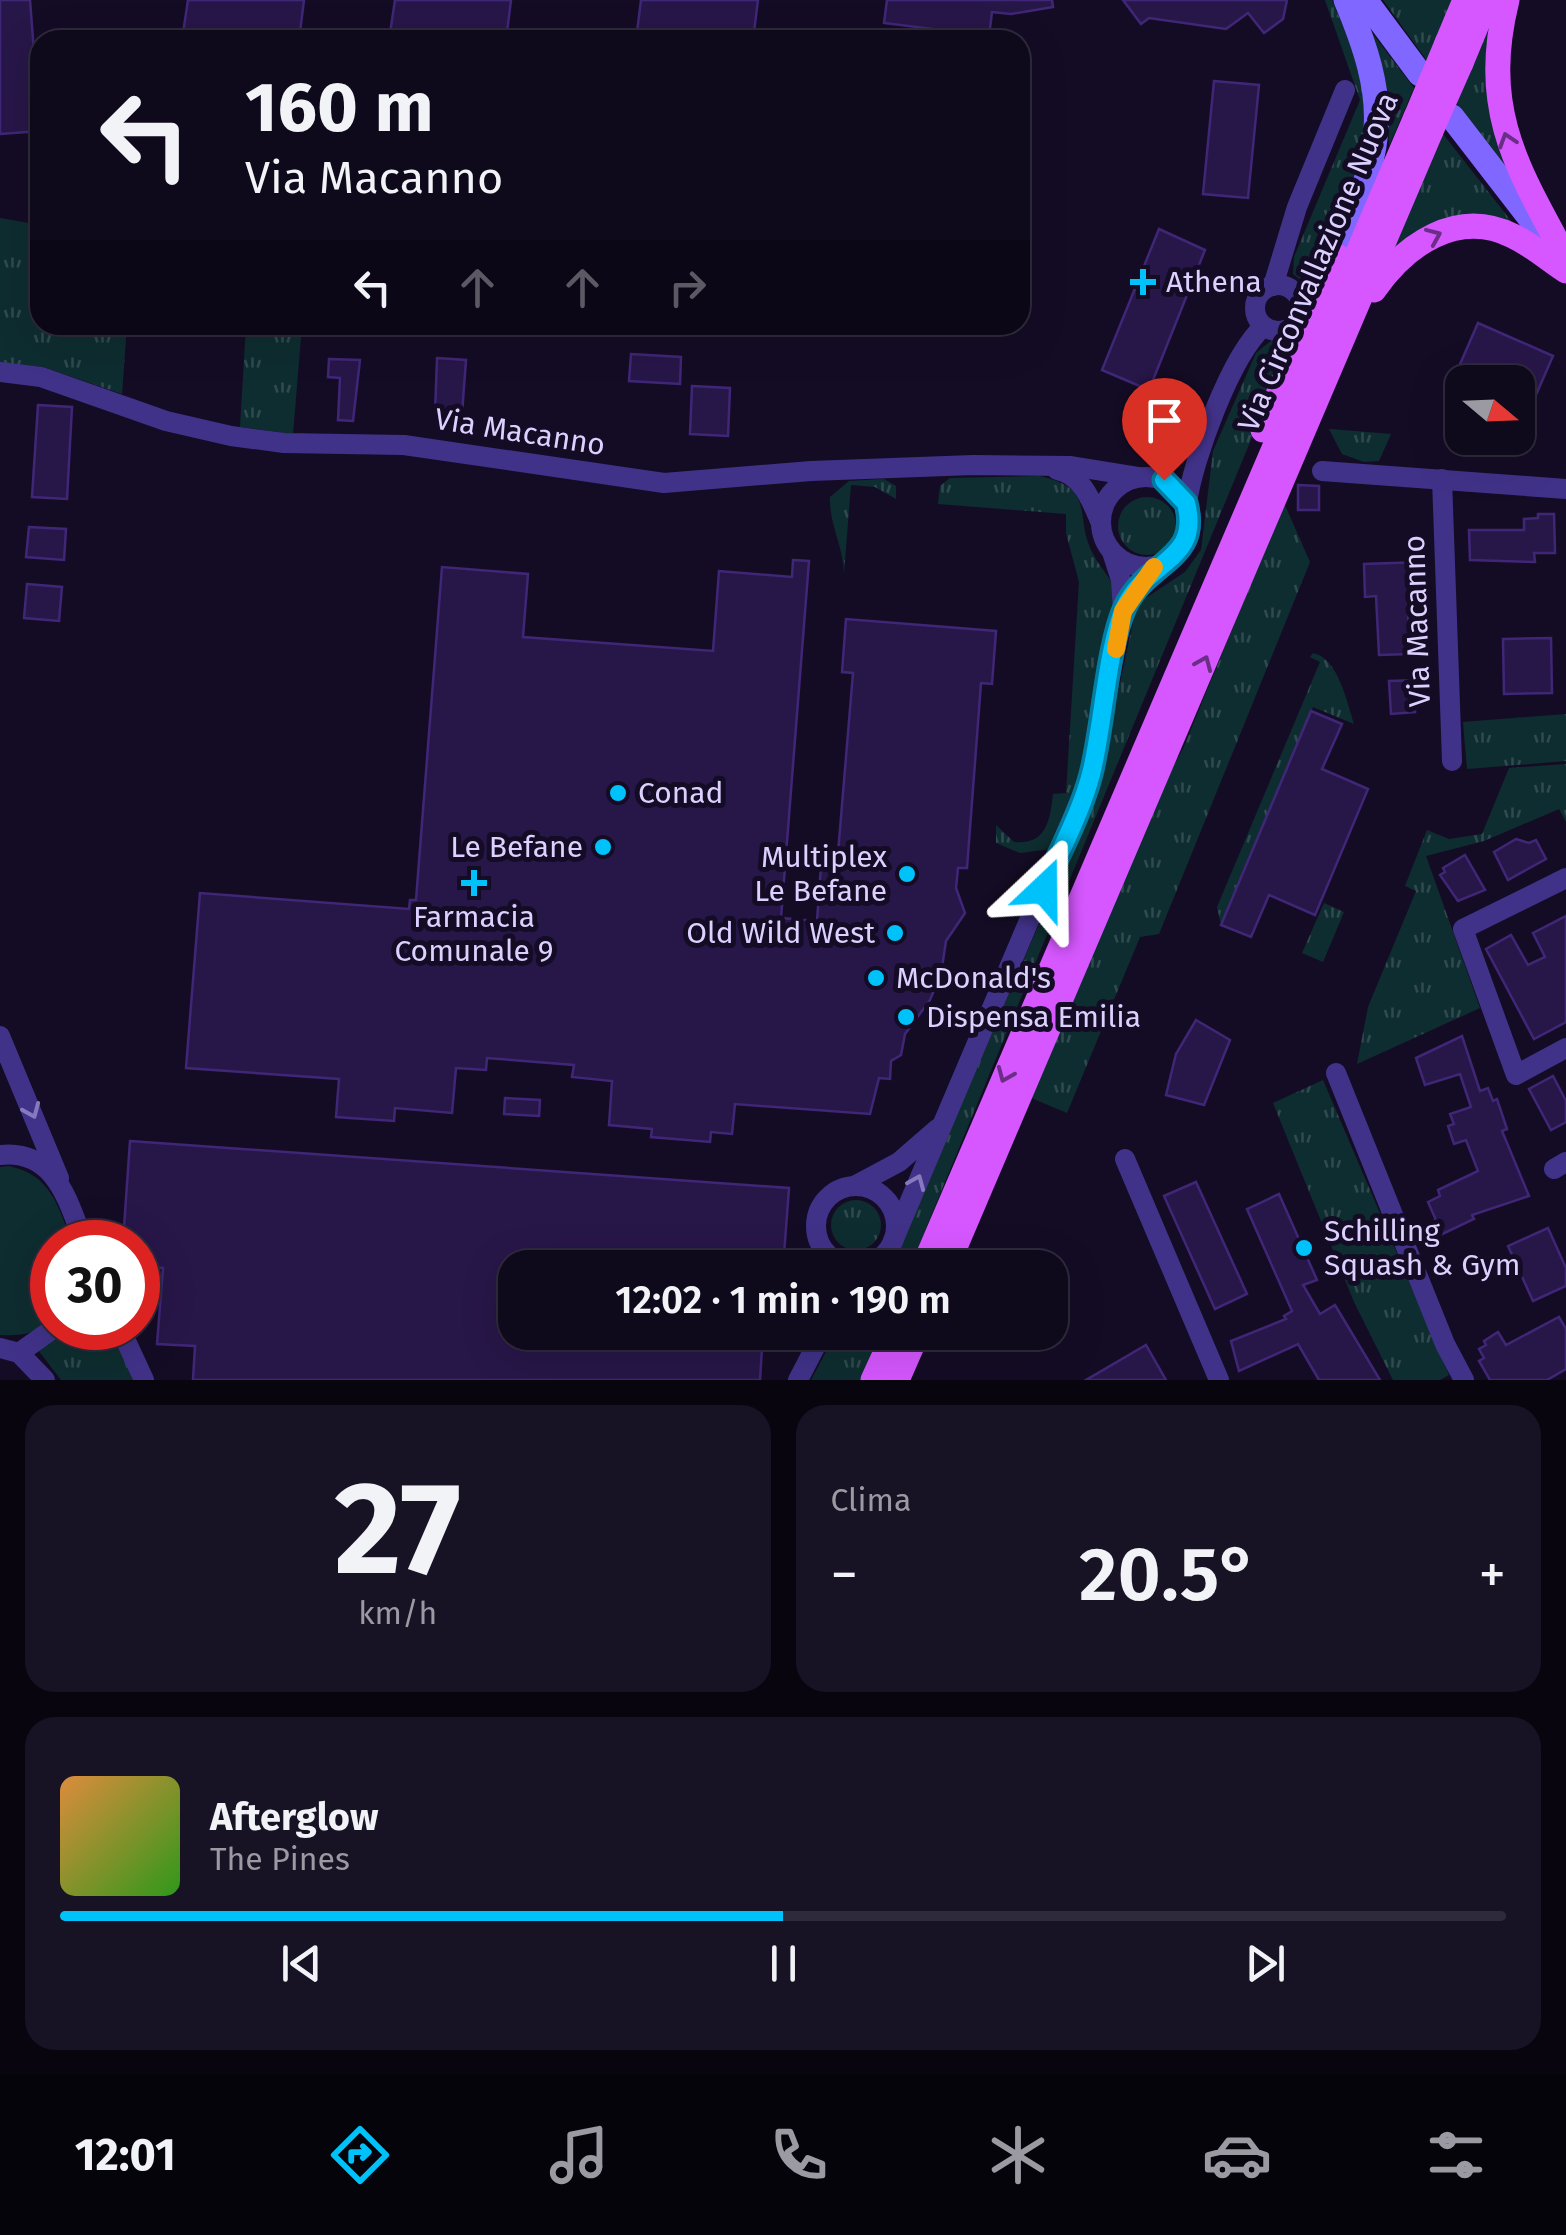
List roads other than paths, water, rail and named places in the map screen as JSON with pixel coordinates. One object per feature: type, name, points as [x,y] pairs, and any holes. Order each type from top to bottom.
[{"type":"main road","name":"Via Circonvallazione Nuova","points":[[954,1250],[1433,122],[1465,0]]},
{"type":"main road","name":"Via Circonvallazione Nuova","points":[[1454,53],[1487,0]]},
{"type":"main road","points":[[1507,0],[1497,60],[1498,112],[1517,168],[1566,264]]},
{"type":"main road","name":"Via Circonvallazione Nuova","points":[[931,1250],[1156,723],[1433,122]]},
{"type":"main road","points":[[1346,332],[1401,255],[1454,228],[1484,227],[1512,235],[1566,264]]},
{"type":"main road","points":[[1156,723],[1227,516],[1344,242]]},
{"type":"main road","points":[[874,1380],[887,1350]]},
{"type":"main road","points":[[897,1380],[910,1350]]},
{"type":"street","points":[[1299,300],[1315,290],[1334,248],[1344,242],[1376,156],[1380,126],[1370,65],[1346,0]]},
{"type":"street","points":[[1365,0],[1420,74]]},
{"type":"street","points":[[1273,286],[1297,206],[1345,90]]},
{"type":"street","points":[[1433,122],[1566,264]]},
{"type":"street","points":[[1273,286],[1288,288],[1299,300],[1298,320],[1286,330],[1264,326],[1256,306],[1262,293],[1273,286]]},
{"type":"street","points":[[884,1250],[893,1241],[1090,777],[1123,611],[1155,566],[1179,552],[1188,537],[1186,503],[1191,472],[1248,340],[1264,326]]},
{"type":"street","name":"Via Circonvallazione Nuova","points":[[1286,330],[1293,358]]},
{"type":"street","name":"Via Macanno","points":[[0,372],[40,377],[166,421],[284,443],[404,445],[664,483],[811,471],[1071,466],[1146,477],[1179,492],[1186,503]]},
{"type":"street","points":[[1100,522],[1105,503],[1115,488],[1146,477],[1204,440]]},
{"type":"street","name":"Via Macanno","points":[[1040,467],[1069,472],[1089,494],[1112,552],[1123,611]]},
{"type":"street","points":[[1322,471],[1566,489]]},
{"type":"street","name":"Via Macanno","points":[[1442,479],[1452,761]]},
{"type":"street","points":[[1112,552],[1125,562],[1155,566]]},
{"type":"street","points":[[1566,878],[1463,929],[1516,1076],[1566,1048]]},
{"type":"street","points":[[2,1040],[76,1220]]},
{"type":"street","points":[[1336,1074],[1444,1344],[1464,1380]]},
{"type":"street","points":[[828,1250],[818,1239],[817,1216],[823,1202],[838,1190],[900,1162],[942,1124]]},
{"type":"street","points":[[0,1155],[34,1162],[60,1178]]},
{"type":"street","points":[[1125,1160],[1219,1380]]},
{"type":"street","points":[[854,1186],[873,1190],[888,1202],[896,1221],[893,1241]]},
{"type":"street","points":[[9,1350],[45,1380]]},
{"type":"street","points":[[130,1350],[144,1380]]},
{"type":"street","points":[[798,1380],[814,1350]]},
{"type":"place","name":"Athena","points":[[1143,282]]},
{"type":"place","name":"Conad","points":[[618,793]]},
{"type":"place","name":"Le Befane","points":[[603,847]]},
{"type":"place","name":"Multiplex Le Befane","points":[[907,874]]},
{"type":"place","name":"Farmacia Comunale 9","points":[[474,883]]},
{"type":"place","name":"Old Wild West","points":[[895,933]]},
{"type":"place","name":"McDonald's","points":[[876,978]]},
{"type":"place","name":"Dispensa Emilia","points":[[906,1017]]},
{"type":"place","name":"Schilling Squash & Gym","points":[[1304,1248]]}]
